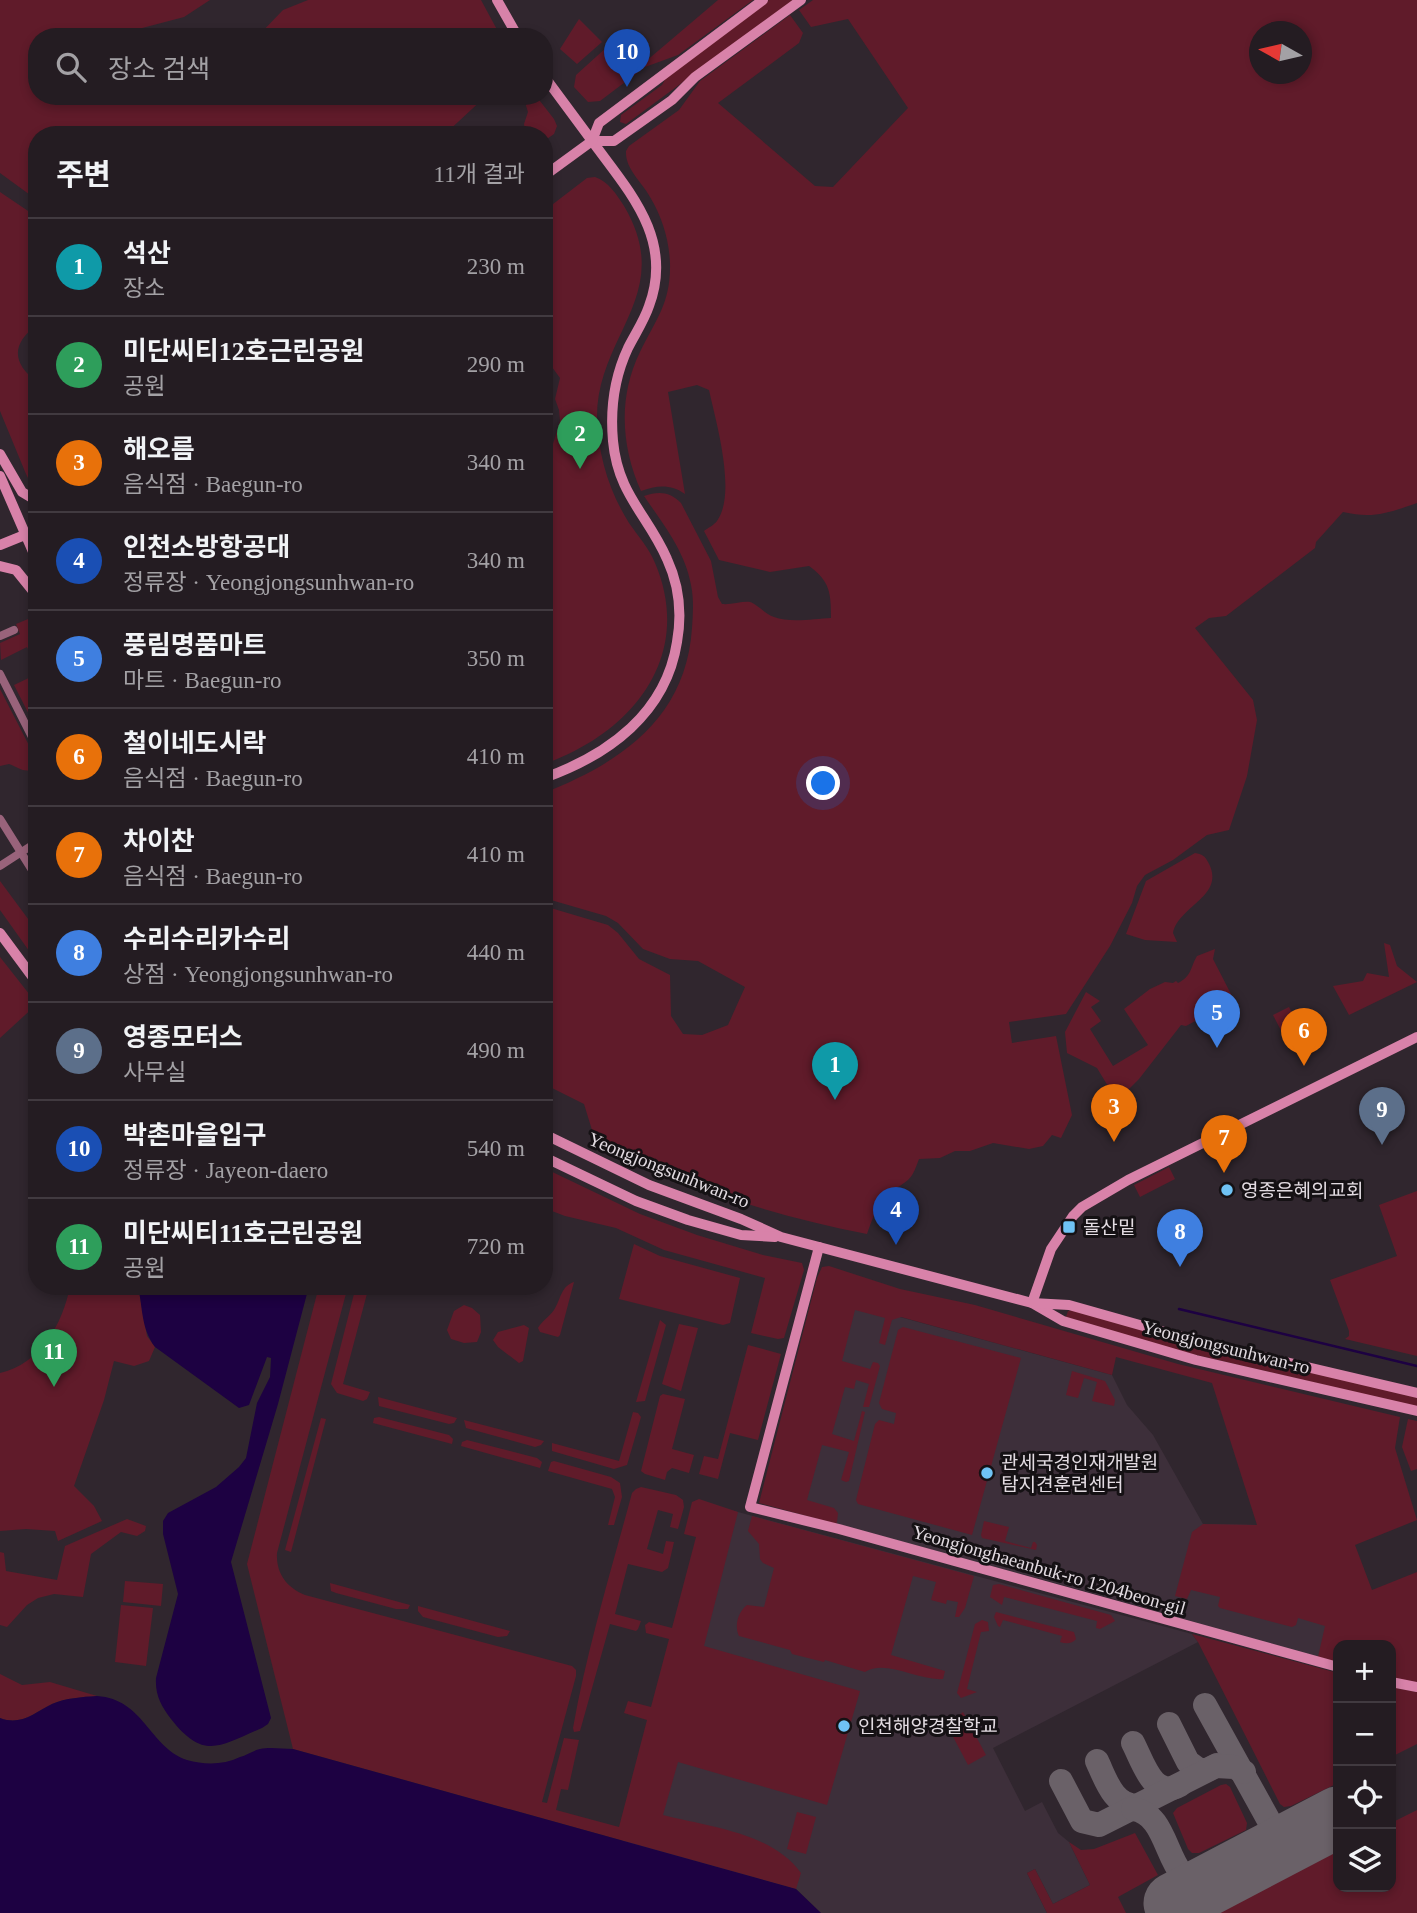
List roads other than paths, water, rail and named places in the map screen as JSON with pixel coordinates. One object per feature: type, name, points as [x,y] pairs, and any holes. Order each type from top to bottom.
[{"type":"main road","points":[[497,0],[513,28]]},
{"type":"main road","points":[[553,169],[592,141],[599,122],[762,0]]},
{"type":"main road","points":[[592,141],[614,141],[672,100],[695,77],[801,0]]},
{"type":"main road","points":[[553,88],[641,209],[654,244],[655,285],[650,305],[619,369],[612,404],[612,424],[618,466],[625,488],[661,545],[676,585],[679,630],[671,669],[662,690],[642,717],[611,745],[588,759],[553,774]]},
{"type":"main road","points":[[0,454],[22,492],[28,496]]},
{"type":"main road","points":[[0,476],[28,542]]},
{"type":"main road","points":[[0,545],[28,534]]},
{"type":"main road","points":[[0,566],[16,570],[28,585]]},
{"type":"main road","points":[[0,933],[28,971]]},
{"type":"main road","points":[[1032,1303],[1051,1249],[1082,1207],[1145,1171],[1417,1037]]},
{"type":"main road","name":"Yeongjongsunhwan-ro","points":[[553,1138],[649,1185],[781,1237],[1032,1303],[1069,1305],[1200,1342],[1417,1393]]},
{"type":"main road","name":"Yeongjongsunhwan-ro","points":[[553,1161],[619,1193],[679,1217],[740,1235],[781,1237]]},
{"type":"main road","name":"Yeongjonghaeanbuk-ro 1204beon-gil","points":[[819,1247],[750,1507],[839,1529],[1333,1666]]},
{"type":"main road","name":"Yeongjongsunhwan-ro","points":[[1032,1303],[1063,1321],[1183,1356],[1417,1411]]},
{"type":"main road","points":[[1396,1683],[1417,1687]]},
{"type":"street","points":[[0,636],[14,630]]},
{"type":"street","points":[[0,674],[28,729]]},
{"type":"street","points":[[0,819],[28,864]]},
{"type":"street","points":[[0,866],[28,848]]},
{"type":"waterway","points":[[1179,1309],[1417,1366]]},
{"type":"place","name":"박촌마을입구","points":[[627,87]]},
{"type":"place","name":"미단씨티12호근린공원","points":[[580,469]]},
{"type":"place","name":"풍림명품마트","points":[[1217,1048]]},
{"type":"place","name":"철이네도시락","points":[[1304,1066]]},
{"type":"place","name":"석산","points":[[835,1100]]},
{"type":"place","name":"해오름","points":[[1114,1142]]},
{"type":"place","name":"영종모터스","points":[[1382,1145]]},
{"type":"place","name":"차이찬","points":[[1224,1173]]},
{"type":"place","name":"영종은혜의교회","points":[[1227,1190]]},
{"type":"place","name":"돌산밑","points":[[1069,1227]]},
{"type":"place","name":"인천소방항공대","points":[[896,1245]]},
{"type":"place","name":"수리수리카수리","points":[[1180,1267]]},
{"type":"place","name":"미단씨티11호근린공원","points":[[54,1387]]},
{"type":"place","name":"관세국경인재개발원 탐지견훈련센터","points":[[987,1473]]},
{"type":"place","name":"인천해양경찰학교","points":[[844,1726]]}]
